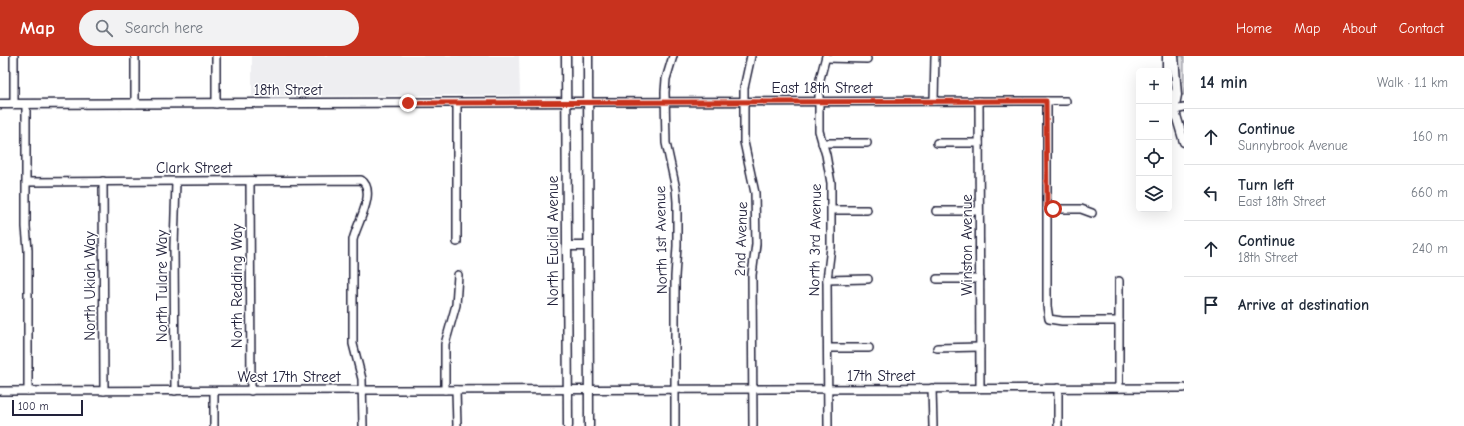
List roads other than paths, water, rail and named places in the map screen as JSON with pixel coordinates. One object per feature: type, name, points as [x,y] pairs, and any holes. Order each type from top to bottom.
[{"type":"main road","name":"North Euclid Avenue","points":[[566,56],[568,426]]},
{"type":"main road","points":[[588,56],[589,426]]},
{"type":"main road","points":[[1167,56],[1168,68]]},
{"type":"main road","points":[[1174,56],[1176,95],[1174,110]]},
{"type":"main road","name":"East 18th Street","points":[[577,103],[588,102]]},
{"type":"main road","name":"18th Street","points":[[0,104],[577,103]]},
{"type":"main road","points":[[1172,103],[1184,142]]},
{"type":"main road","points":[[567,246],[588,246]]},
{"type":"street","points":[[14,56],[14,104]]},
{"type":"street","points":[[135,56],[135,104]]},
{"type":"street","points":[[216,56],[216,104]]},
{"type":"street","name":"North 1st Avenue","points":[[673,56],[666,79],[666,143],[676,189],[677,202],[675,277],[675,426]]},
{"type":"street","name":"2nd Avenue","points":[[751,56],[744,88],[744,142],[755,193],[756,244],[752,275],[753,426]]},
{"type":"street","points":[[934,102],[935,56]]},
{"type":"street","points":[[826,57],[867,59]]},
{"type":"street","name":"North 3rd Avenue","points":[[826,57],[820,79],[819,132],[826,155],[831,183],[832,210],[831,247],[827,280],[828,426]]},
{"type":"street","name":"Winston Avenue","points":[[979,101],[980,388]]},
{"type":"street","points":[[1046,101],[1047,306],[1049,319],[1062,321],[1119,321]]},
{"type":"street","name":"East 18th Street","points":[[588,102],[1066,101]]},
{"type":"street","points":[[457,103],[457,242]]},
{"type":"street","points":[[26,104],[28,391]]},
{"type":"street","points":[[1174,110],[1184,108]]},
{"type":"street","points":[[822,143],[867,143]]},
{"type":"street","points":[[937,143],[979,143]]},
{"type":"street","name":"Clark Street","points":[[26,182],[361,180],[367,186],[367,191],[364,214],[355,230],[353,240],[353,344],[362,379],[363,390]]},
{"type":"street","name":"North Ukiah Way","points":[[103,181],[104,391]]},
{"type":"street","name":"North Redding Way","points":[[250,181],[251,390]]},
{"type":"street","name":"North Tulare Way","points":[[175,391],[174,246],[176,182]]},
{"type":"street","points":[[1047,209],[1081,209],[1092,214]]},
{"type":"street","points":[[832,210],[867,210]]},
{"type":"street","points":[[936,211],[979,211]]},
{"type":"street","points":[[445,390],[445,344],[458,299],[458,275]]},
{"type":"street","points":[[827,280],[868,279]]},
{"type":"street","points":[[938,279],[980,279]]},
{"type":"street","points":[[1119,281],[1119,388]]},
{"type":"street","points":[[937,348],[980,347]]},
{"type":"street","points":[[828,348],[869,348]]},
{"type":"street","points":[[932,388],[933,426]]},
{"type":"street","points":[[1058,388],[1058,426]]},
{"type":"street","name":"17th Street","points":[[578,389],[1184,388]]},
{"type":"street","name":"West 17th Street","points":[[0,391],[578,389]]},
{"type":"street","points":[[363,390],[363,426]]},
{"type":"street","points":[[456,390],[456,426]]},
{"type":"street","points":[[214,391],[214,426]]}]
